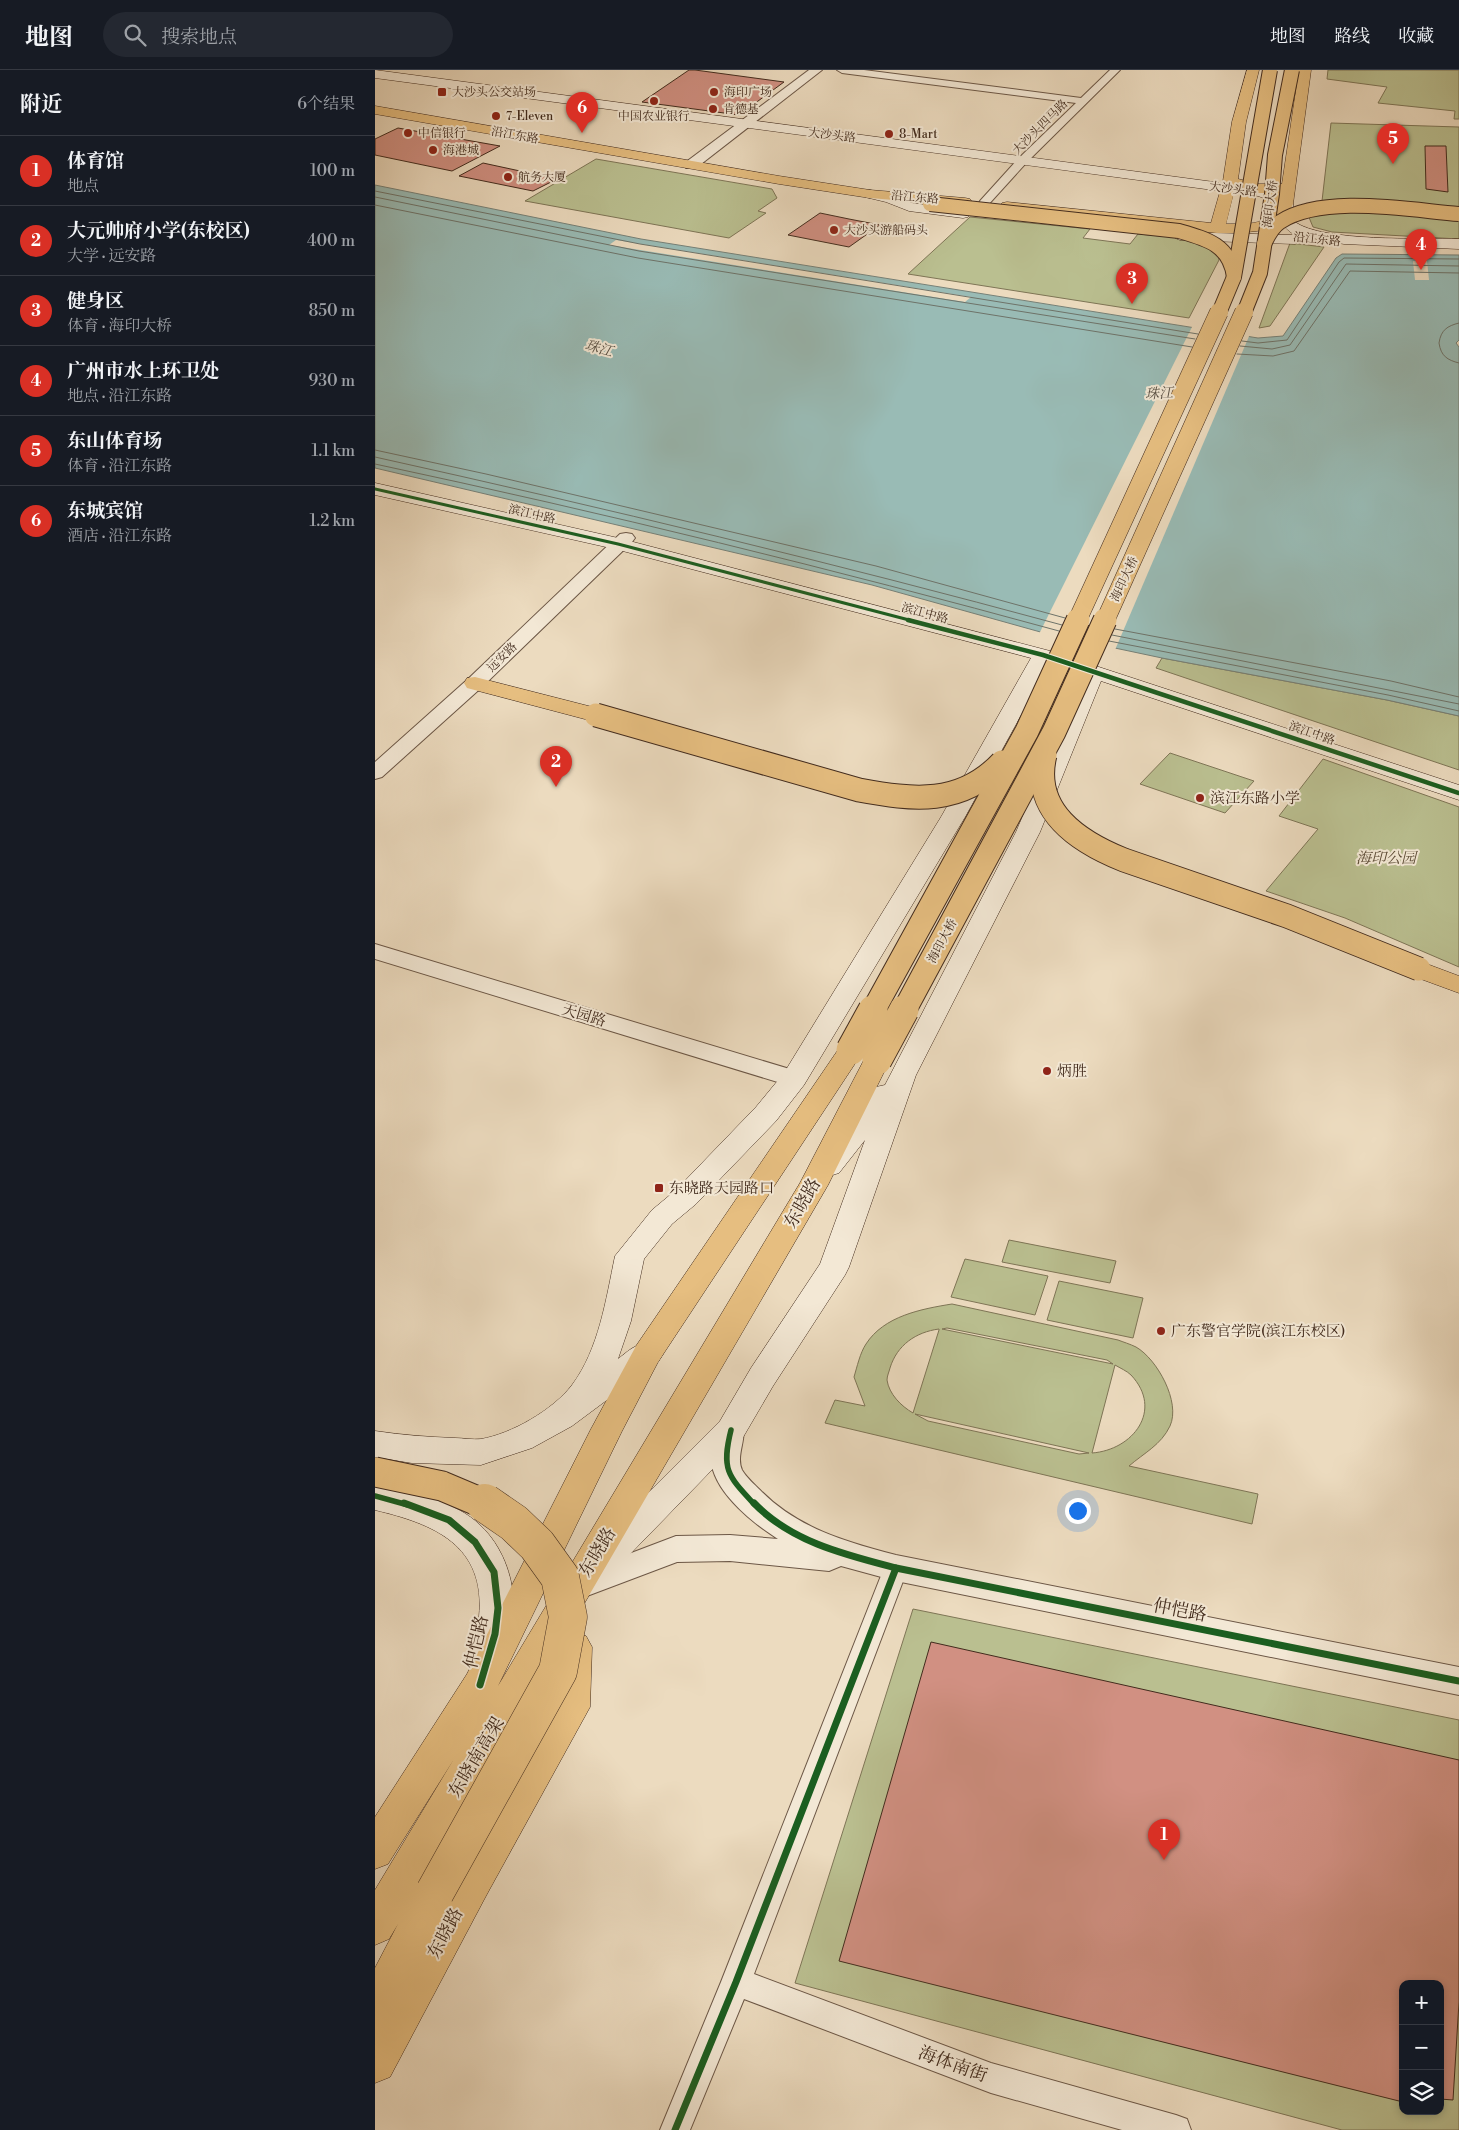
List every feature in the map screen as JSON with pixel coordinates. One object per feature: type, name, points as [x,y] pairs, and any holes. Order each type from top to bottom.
[{"type":"main road","points":[[1253,70],[1239,122],[1228,184],[1217,228],[1251,228],[1265,225],[1282,215],[1286,204],[1305,70]]},
{"type":"main road","name":"海印大桥","points":[[877,1062],[1234,276],[1270,70]]},
{"type":"main road","name":"海印大桥","points":[[877,1062],[1054,732],[1236,333],[1260,273],[1275,155],[1292,70]]},
{"type":"main road","name":"大沙头路","points":[[375,74],[481,87],[745,125],[1228,184],[1274,196],[1282,199],[1286,204]]},
{"type":"main road","name":"沿江东路","points":[[375,110],[870,194],[1138,218],[1326,241],[1459,245]]},
{"type":"main road","points":[[1228,184],[1256,187],[1288,187]]},
{"type":"main road","points":[[870,194],[931,204],[1179,231],[1204,239],[1221,250],[1231,262],[1234,276]]},
{"type":"main road","points":[[870,194],[891,199],[909,207],[933,211],[1164,234],[1326,241]]},
{"type":"main road","name":"沿江东路","points":[[1286,204],[1286,220],[1289,225],[1297,231],[1306,234],[1337,238],[1459,245]]},
{"type":"main road","points":[[1264,244],[1273,228],[1284,219],[1325,208],[1359,207],[1459,214]]},
{"type":"main road","name":"滨江中路","points":[[375,481],[1077,655],[1135,672],[1459,781]]},
{"type":"main road","name":"滨江中路","points":[[375,489],[622,541],[1043,655],[1459,793]]},
{"type":"main road","points":[[375,1851],[479,1685],[607,1428],[647,1354],[877,1062],[1028,832],[1095,671],[1077,655],[1043,655],[953,817],[794,1079],[767,1114],[686,1197],[662,1217],[630,1256],[616,1321],[607,1346],[583,1394],[561,1417]]},
{"type":"main road","points":[[475,683],[859,790],[903,798],[949,794],[979,784],[993,774],[1027,732]]},
{"type":"main road","points":[[1054,732],[1042,769],[1045,793],[1051,807],[1061,821],[1084,840],[1117,857],[1256,905],[1459,985]]},
{"type":"main road","points":[[953,817],[977,812],[1005,816],[1020,820],[1026,824],[1028,832]]},
{"type":"main road","points":[[863,1185],[877,1062]]},
{"type":"main road","points":[[576,1587],[731,1430],[762,1377],[834,1267],[863,1185],[877,1062]]},
{"type":"main road","name":"东晓路","points":[[375,2062],[473,1881],[571,1707],[576,1587],[814,1185],[877,1062]]},
{"type":"main road","points":[[814,1185],[871,1113]]},
{"type":"main road","points":[[607,1346],[607,1428]]},
{"type":"main road","points":[[375,1444],[412,1450],[481,1452],[521,1439],[561,1417],[647,1354]]},
{"type":"main road","points":[[375,1472],[442,1486],[481,1501],[514,1523],[537,1544],[560,1577],[568,1617],[558,1671],[435,1892],[375,2010]]},
{"type":"main road","name":"仲恺路","points":[[375,1496],[403,1503],[449,1520],[475,1542],[493,1572],[498,1608],[495,1634],[479,1685]]},
{"type":"main road","name":"东晓南高架","points":[[375,1926],[576,1587]]},
{"type":"street","points":[[691,165],[816,70]]},
{"type":"street","points":[[745,125],[759,118],[825,70]]},
{"type":"street","points":[[842,70],[1083,102]]},
{"type":"street","name":"大沙头四马路","points":[[984,204],[1023,160],[1115,70]]},
{"type":"street","name":"远安路","points":[[375,773],[475,683],[622,541]]},
{"type":"street","name":"天园路","points":[[375,951],[794,1079]]},
{"type":"street","points":[[731,1430],[726,1448],[729,1472],[731,1478],[757,1509],[784,1529],[841,1555],[896,1568]]},
{"type":"street","points":[[576,1587],[676,1548],[730,1548],[791,1553],[896,1568]]},
{"type":"street","points":[[675,2130],[736,1982],[896,1568]]},
{"type":"street","name":"仲恺路","points":[[896,1568],[1459,1681]]},
{"type":"street","name":"海体南街","points":[[736,1982],[991,2078],[1176,2130]]},
{"type":"green space","points":[[1328,70],[1459,70],[1459,119],[1454,119],[1455,111],[1378,103],[1387,87],[1327,79]]},
{"type":"green space","points":[[1331,123],[1459,127],[1459,210],[1322,201]]},
{"type":"green space","points":[[596,159],[772,189],[777,198],[758,211],[766,213],[729,238],[525,201]]},
{"type":"green space","points":[[1346,210],[1459,218],[1459,239],[1332,232],[1313,227],[1308,215]]},
{"type":"green space","points":[[970,217],[1090,229],[1083,238],[1130,244],[1138,234],[1194,239],[1218,254],[1219,260],[1189,318],[908,274]]},
{"type":"green space","points":[[1290,243],[1324,247],[1270,326],[1259,328]]},
{"type":"green space","points":[[1162,658],[1387,700],[1459,716],[1459,770],[1156,668]]},
{"type":"green space","points":[[1170,753],[1254,781],[1225,813],[1140,784]]},
{"type":"green space","name":"海印公园","points":[[1323,759],[1459,807],[1459,967],[1345,918],[1266,891],[1318,829],[1279,816]]},
{"type":"green space","points":[[1009,1240],[1116,1261],[1110,1283],[1002,1262]]},
{"type":"green space","points":[[965,1259],[1048,1276],[1035,1315],[951,1297]]},
{"type":"green space","points":[[1059,1281],[1143,1298],[1133,1338],[1047,1320]]},
{"type":"green space","points":[[952,1304],[1118,1340],[1136,1347],[1152,1361],[1165,1382],[1170,1394],[1173,1416],[1170,1426],[1162,1438],[1129,1466],[1258,1494],[1252,1524],[825,1423],[835,1400],[865,1406],[854,1377],[862,1352],[874,1334],[893,1320],[904,1315]],"holes":[[[947,1328],[1107,1360],[1113,1364],[942,1329]],[[939,1329],[913,1413],[904,1407],[893,1395],[888,1385],[887,1377],[893,1360],[903,1346],[915,1337]],[[1115,1365],[1131,1375],[1140,1388],[1145,1402],[1144,1414],[1139,1426],[1131,1436],[1107,1450],[1092,1453]],[[915,1414],[1089,1453],[1079,1454],[928,1421]]]},
{"type":"green space","points":[[913,1609],[1459,1720],[1459,2130],[1342,2130],[795,1983]]},
{"type":"water","name":"珠江","points":[[375,185],[641,239],[1258,338],[1283,336],[1336,258],[1342,254],[1459,255],[1459,340],[1456,343],[1459,347],[1459,716],[1387,700],[1162,658],[1044,633],[872,585],[375,468]]},
{"type":"pier","points":[[616,240],[971,297],[965,302],[609,245]]},
{"type":"pier","points":[[1413,261],[1427,261],[1429,280],[1415,280]]},
{"type":"pier","points":[[1193,325],[1250,334],[1115,650],[1039,634]]},
{"type":"building","name":"海印广场","points":[[689,70],[784,82],[739,115],[642,102]]},
{"type":"building","name":"海港城","points":[[398,128],[500,146],[452,171],[375,155],[375,139]]},
{"type":"building","points":[[1425,146],[1446,146],[1448,192],[1426,189]]},
{"type":"building","name":"航务大厦","points":[[483,163],[557,179],[533,191],[459,176]]},
{"type":"building","name":"大沙头游船码头","points":[[820,213],[880,225],[849,247],[788,235]]},
{"type":"building","points":[[931,1642],[1459,1760],[1459,2002],[1453,2100],[1444,2099],[1444,1980],[1399,1980],[1399,2101],[839,1961]]},
{"type":"cycle path","points":[[375,489],[618,544],[1043,655],[1459,793]]},
{"type":"cycle path","points":[[731,1430],[726,1451],[726,1464],[730,1476],[738,1486],[759,1509],[776,1522],[794,1533],[833,1550],[896,1568],[1459,1681]]},
{"type":"cycle path","points":[[375,1496],[403,1503],[449,1520],[475,1542],[494,1572],[498,1608],[495,1634],[480,1685]]},
{"type":"cycle path","points":[[675,2130],[736,1982],[896,1568]]},
{"type":"place","name":"大沙头公交站场","points":[[442,92]]},
{"type":"place","name":"海印广场","points":[[714,92]]},
{"type":"place","name":"中国农业银行","points":[[654,101]]},
{"type":"place","name":"肯德基","points":[[713,109]]},
{"type":"place","name":"7-Eleven","points":[[496,116]]},
{"type":"place","name":"中信银行","points":[[408,133]]},
{"type":"place","name":"东城宾馆","points":[[582,133]]},
{"type":"place","name":"8-Mart","points":[[889,134]]},
{"type":"place","name":"海港城","points":[[433,150]]},
{"type":"place","name":"东山体育场","points":[[1393,164]]},
{"type":"place","name":"航务大厦","points":[[508,177]]},
{"type":"place","name":"大沙头游船码头","points":[[834,230]]},
{"type":"place","name":"广州市水上环卫处","points":[[1421,270]]},
{"type":"place","name":"健身区","points":[[1132,304]]},
{"type":"place","name":"大元帅府小学(东校区)","points":[[556,787]]},
{"type":"place","name":"滨江东路小学","points":[[1200,798]]},
{"type":"place","name":"炳胜","points":[[1047,1071]]},
{"type":"place","name":"东晓路天园路口","points":[[659,1188]]},
{"type":"place","name":"广东警官学院(滨江东校区)","points":[[1161,1331]]},
{"type":"place","name":"体育馆","points":[[1164,1860]]}]
